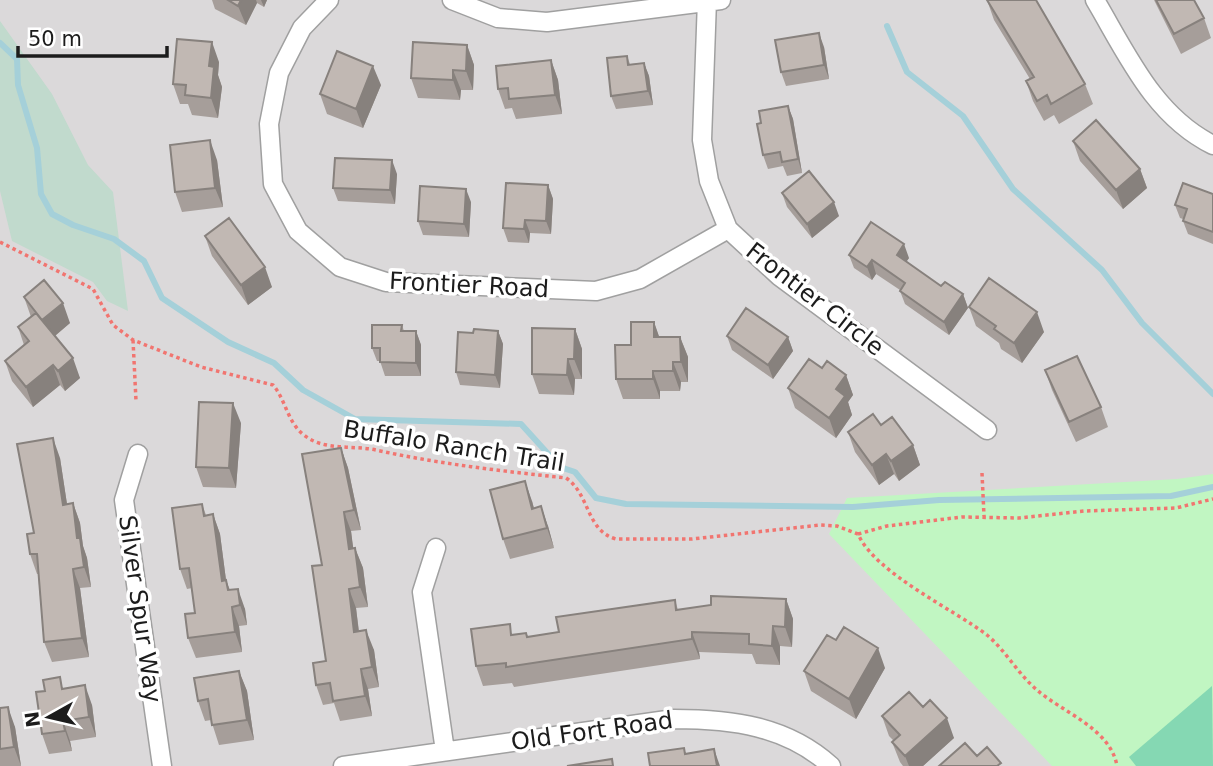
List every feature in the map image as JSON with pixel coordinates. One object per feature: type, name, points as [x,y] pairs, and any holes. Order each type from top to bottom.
[{"type":"street","name":"Frontier Road","points":[[329,0],[302,28],[279,74],[269,124],[272,184],[298,231],[340,267],[386,282],[596,291],[640,279],[728,229]]},
{"type":"street","points":[[452,0],[498,18],[547,22],[712,1]]},
{"type":"street","points":[[1095,0],[1155,100],[1194,136],[1213,145]]},
{"type":"street","name":"Frontier Circle","points":[[712,1],[702,140],[709,181],[728,229],[779,276],[987,430]]},
{"type":"street","name":"Silver Spur Way","points":[[138,454],[124,500],[163,766]]},
{"type":"street","points":[[436,548],[422,592],[445,751]]},
{"type":"street","name":"Old Fort Road","points":[[343,766],[674,719],[722,719],[763,727],[796,741],[831,766]]},
{"type":"path","name":"Buffalo Ranch Trail","points":[[0,242],[93,289],[113,325],[133,340],[201,367],[273,385],[293,424],[302,434],[320,444],[374,449],[445,465],[566,478],[580,494],[595,525],[607,537],[628,541],[692,539],[820,525],[837,526],[858,534],[887,526],[984,516],[1019,518],[1083,510],[1176,508],[1213,499]]},
{"type":"path","points":[[133,340],[136,401]]},
{"type":"path","points":[[982,473],[984,516]]},
{"type":"path","points":[[858,534],[862,543],[883,562],[913,587],[986,635],[1038,691],[1090,728],[1106,745],[1116,766]]},
{"type":"shaded area","points":[[0,0],[1213,0],[1213,766],[0,766]]},
{"type":"green space","points":[[0,21],[52,94],[88,165],[113,192],[128,311],[107,301],[93,282],[12,241],[0,191]]},
{"type":"green space","points":[[1213,474],[1213,766],[1052,766],[829,534],[847,498],[1177,479]]},
{"type":"green space","points":[[1212,686],[1213,766],[1136,766],[1129,757]]},
{"type":"building","points":[[228,0],[241,0],[238,6]]},
{"type":"building","points":[[987,0],[1036,0],[1085,84],[1051,104],[1047,95],[1037,101],[1026,81],[1034,77]]},
{"type":"building","points":[[1156,0],[1194,0],[1204,18],[1174,34]]},
{"type":"building","points":[[819,33],[824,65],[781,72],[775,40]]},
{"type":"building","points":[[177,39],[212,42],[209,66],[214,67],[211,98],[185,95],[186,85],[173,84]]},
{"type":"building","points":[[413,42],[467,45],[466,71],[453,70],[453,80],[411,78]]},
{"type":"building","points":[[337,51],[373,66],[356,109],[320,94]]},
{"type":"building","points":[[627,56],[628,65],[644,63],[648,91],[611,96],[607,58]]},
{"type":"building","points":[[551,60],[555,95],[509,99],[508,88],[498,89],[496,66]]},
{"type":"building","points":[[788,106],[798,159],[782,162],[780,152],[763,155],[757,124],[761,123],[759,111]]},
{"type":"building","points":[[1096,120],[1140,169],[1116,190],[1073,141]]},
{"type":"building","points":[[210,140],[215,188],[175,192],[170,145]]},
{"type":"building","points":[[335,158],[392,160],[390,190],[333,188]]},
{"type":"building","points":[[809,171],[834,202],[807,224],[782,193]]},
{"type":"building","points":[[506,183],[548,185],[546,221],[525,220],[524,229],[503,228]]},
{"type":"building","points":[[1183,183],[1213,194],[1213,232],[1183,221],[1187,209],[1175,205]]},
{"type":"building","points":[[420,186],[466,189],[464,224],[418,221]]},
{"type":"building","points":[[229,218],[265,267],[241,285],[205,236]]},
{"type":"building","points":[[871,222],[904,244],[897,255],[941,286],[945,282],[963,294],[944,322],[900,291],[905,283],[872,260],[867,267],[849,255]]},
{"type":"building","points":[[989,278],[1037,312],[1014,343],[969,307]]},
{"type":"building","points":[[44,280],[63,303],[42,320],[24,297]]},
{"type":"building","points":[[746,308],[788,337],[768,365],[727,336]]},
{"type":"building","points":[[36,313],[73,358],[58,371],[53,365],[26,387],[5,361],[29,341],[18,327]]},
{"type":"building","points":[[631,322],[654,322],[654,337],[680,337],[681,362],[673,362],[673,371],[653,371],[653,379],[616,379],[615,345],[631,345]]},
{"type":"building","points":[[372,325],[402,325],[401,331],[416,331],[416,363],[380,362],[380,348],[372,348]]},
{"type":"building","points":[[532,328],[575,329],[574,359],[568,359],[567,375],[532,374]]},
{"type":"building","points":[[474,329],[498,331],[495,375],[456,372],[458,332],[473,333]]},
{"type":"building","points":[[1077,356],[1101,407],[1069,422],[1045,370]]},
{"type":"building","points":[[809,359],[822,368],[827,361],[846,375],[836,389],[845,396],[829,418],[788,388]]},
{"type":"building","points":[[199,402],[233,403],[229,468],[196,467]]},
{"type":"building","points":[[873,414],[881,425],[892,417],[913,445],[891,461],[886,454],[872,465],[848,432]]},
{"type":"building","points":[[53,438],[63,505],[73,503],[77,538],[80,538],[84,567],[73,569],[82,638],[44,642],[37,554],[30,554],[27,534],[34,533],[17,444]]},
{"type":"building","points":[[341,448],[354,510],[344,512],[349,549],[355,548],[360,587],[349,589],[354,632],[366,630],[372,667],[361,669],[365,696],[333,701],[330,683],[316,685],[313,663],[326,661],[312,566],[322,565],[302,454]]},
{"type":"building","points":[[525,481],[532,509],[541,506],[547,528],[503,539],[490,490]]},
{"type":"building","points":[[202,504],[204,516],[213,514],[222,581],[226,580],[228,590],[238,589],[240,605],[232,607],[235,632],[188,638],[185,614],[195,613],[189,568],[180,569],[172,508]]},
{"type":"building","points":[[711,596],[786,599],[785,627],[773,626],[772,646],[749,644],[749,634],[692,632],[692,639],[506,667],[506,663],[476,666],[471,629],[510,624],[511,635],[526,633],[527,637],[559,632],[556,617],[675,600],[676,610],[711,605]]},
{"type":"building","points":[[844,627],[878,648],[849,699],[804,671],[827,635],[836,640]]},
{"type":"building","points":[[239,671],[247,720],[212,725],[208,699],[198,701],[194,678]]},
{"type":"building","points":[[60,677],[62,689],[85,685],[89,717],[63,721],[65,731],[42,734],[36,692],[45,691],[43,680]]},
{"type":"building","points":[[909,692],[923,707],[930,700],[947,718],[905,756],[892,742],[900,735],[882,716]]},
{"type":"building","points":[[8,707],[14,747],[0,749],[0,708]]},
{"type":"building","points":[[965,743],[977,756],[987,747],[1001,763],[997,766],[939,766]]},
{"type":"building","points":[[684,748],[685,754],[714,749],[717,766],[650,766],[648,753]]},
{"type":"building","points":[[612,759],[613,766],[567,766]]},
{"type":"waterway","points":[[887,26],[907,72],[963,116],[1013,189],[1102,270],[1142,323],[1213,394]]},
{"type":"waterway","points":[[0,43],[17,59],[18,85],[37,148],[41,194],[52,214],[73,225],[114,239],[144,261],[162,298],[228,342],[274,363],[303,390],[355,419],[521,424],[560,467],[575,472],[596,498],[626,504],[853,507],[939,500],[1171,496],[1213,487]]}]
